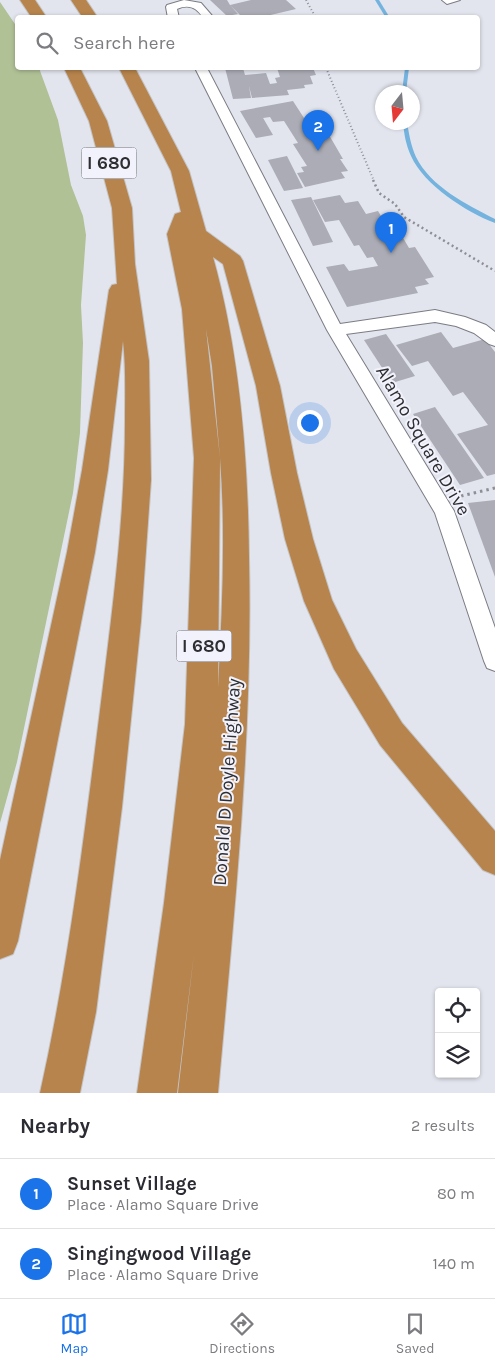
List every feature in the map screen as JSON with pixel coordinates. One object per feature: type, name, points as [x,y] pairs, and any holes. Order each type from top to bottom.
[{"type":"highway","points":[[27,0],[38,15]]},
{"type":"highway","points":[[78,0],[89,15]]},
{"type":"highway","name":"I 680","points":[[60,1093],[77,1012],[105,807],[126,621],[138,480],[137,361],[124,264],[122,208],[98,121],[73,70]]},
{"type":"highway","name":"Donald D Doyle Highway","points":[[127,70],[180,171],[206,272],[224,366],[235,486],[236,628],[226,820],[198,1093]]},
{"type":"highway","name":"I 680","points":[[157,1093],[182,903],[201,714],[207,458],[193,309],[177,234],[187,200]]},
{"type":"highway","points":[[195,233],[233,261],[268,386],[284,473],[299,539],[318,601],[345,659],[391,734],[495,858]]},
{"type":"highway","points":[[0,941],[79,566],[102,432],[112,331],[124,264]]},
{"type":"street","points":[[173,15],[171,7],[187,1],[196,3],[207,15]]},
{"type":"street","name":"Alamo Square Drive","points":[[204,70],[335,330],[444,510],[495,661]]},
{"type":"street","points":[[335,330],[435,316],[460,321],[480,328],[495,340]]},
{"type":"lane","points":[[445,0],[447,2],[457,0]]},
{"type":"path","points":[[306,0],[314,15]]},
{"type":"path","points":[[327,70],[379,193],[395,204],[404,217],[495,271]]},
{"type":"path","points":[[438,501],[495,488]]},
{"type":"green space","points":[[0,2],[15,24],[15,70],[40,70],[58,120],[71,185],[83,216],[86,235],[81,305],[83,343],[80,433],[73,493],[17,762],[0,823]]},
{"type":"building","points":[[210,0],[227,0],[238,14],[226,15]]},
{"type":"building","points":[[251,0],[286,0],[296,9],[271,15],[240,15],[230,5]]},
{"type":"building","points":[[226,70],[244,70],[245,75],[266,73],[270,84],[277,83],[275,78],[280,77],[278,70],[314,70],[316,75],[310,76],[313,84],[304,85],[305,88],[287,90],[289,95],[252,98],[249,86],[251,98],[233,99]]},
{"type":"building","points":[[293,101],[304,118],[318,116],[343,159],[340,159],[348,171],[341,172],[345,178],[305,187],[297,173],[304,172],[301,167],[307,166],[293,144],[298,143],[284,121],[273,122],[270,117],[263,118],[273,135],[256,138],[240,111]]},
{"type":"building","points":[[287,156],[303,188],[284,191],[268,160]]},
{"type":"building","points":[[340,195],[345,203],[358,201],[366,214],[378,211],[394,238],[402,236],[409,248],[415,247],[434,277],[425,279],[429,284],[415,287],[418,293],[347,307],[326,267],[344,264],[349,271],[378,266],[373,257],[367,258],[359,245],[354,246],[339,220],[325,222],[313,200]]},
{"type":"building","points":[[311,197],[333,242],[313,246],[291,200]]},
{"type":"building","points":[[441,332],[453,348],[485,339],[495,352],[495,474],[487,476],[457,434],[488,425],[463,392],[453,396],[428,361],[412,366],[396,345]]},
{"type":"building","points":[[386,334],[415,376],[392,383],[364,340]]},
{"type":"building","points":[[435,407],[484,478],[460,485],[413,414]]},
{"type":"building","points":[[495,500],[495,577],[468,503]]},
{"type":"waterway","points":[[377,0],[386,15]]},
{"type":"waterway","points":[[405,85],[407,70]]},
{"type":"waterway","points":[[406,130],[407,141],[423,171],[448,194],[495,221]]},
{"type":"place","name":"Singingwood Village","points":[[318,151]]},
{"type":"place","name":"Sunset Village","points":[[391,253]]}]
